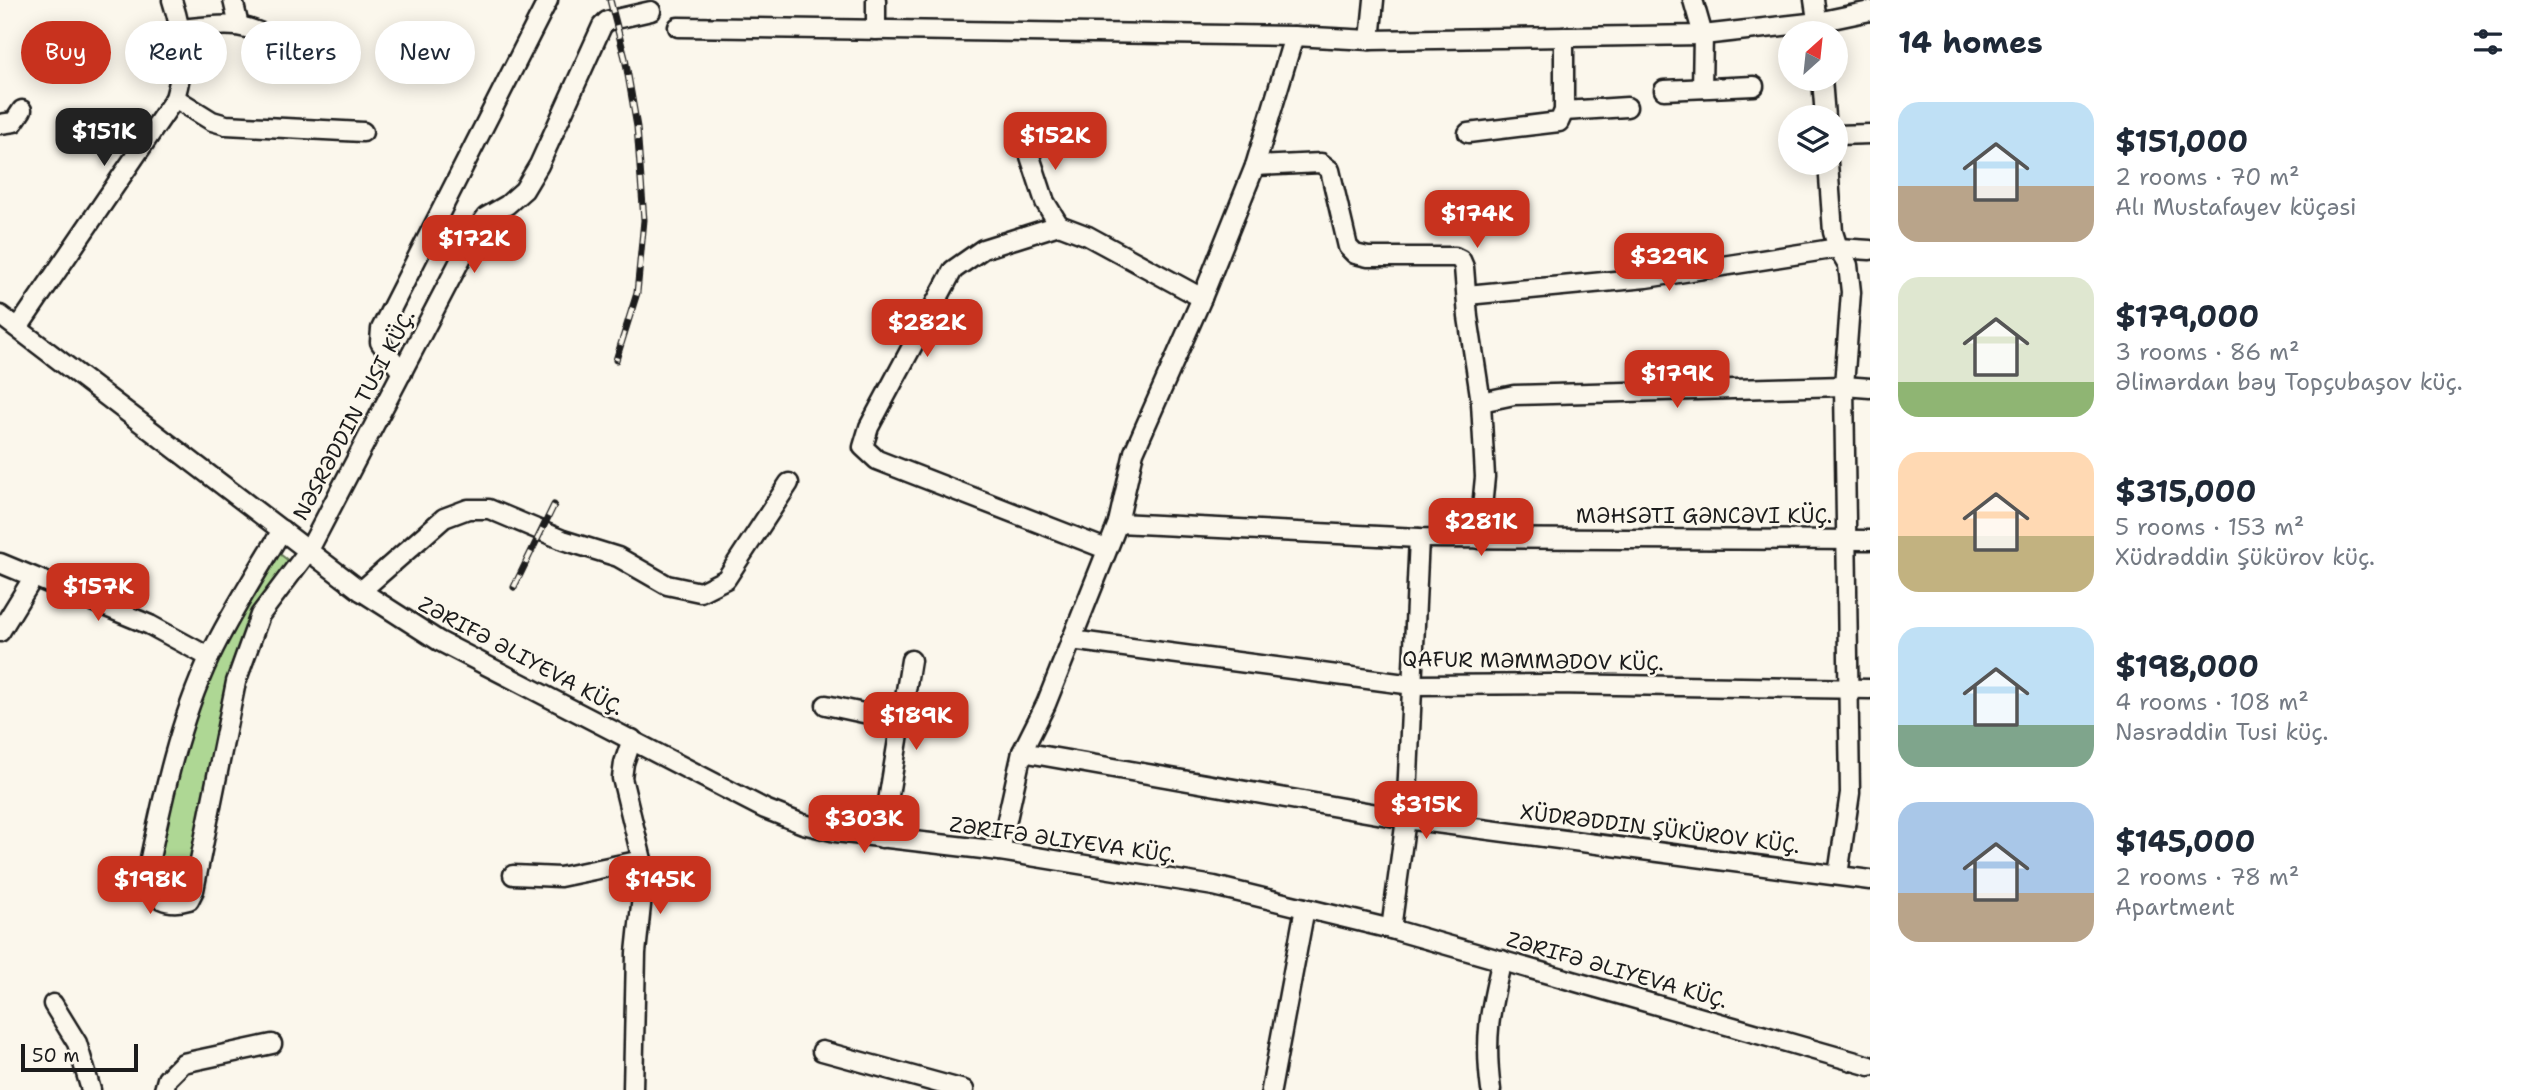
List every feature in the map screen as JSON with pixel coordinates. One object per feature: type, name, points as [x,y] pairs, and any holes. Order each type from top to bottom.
[{"type":"street","points":[[172,0],[179,21]]},
{"type":"street","points":[[227,26],[239,26],[233,0]]},
{"type":"street","points":[[402,373],[380,342],[381,329],[548,0]]},
{"type":"street","points":[[876,0],[876,30]]},
{"type":"street","points":[[1370,40],[1374,0]]},
{"type":"street","points":[[1693,0],[1703,35],[1702,88]]},
{"type":"street","points":[[1814,0],[1817,21]]},
{"type":"street","name":"NƏSRƏDDIN TUSI KÜÇ.","points":[[209,657],[169,771],[146,877],[148,889],[158,898],[178,903],[190,900],[194,890],[236,682],[260,615],[309,550],[475,232],[486,217],[508,205],[524,190],[539,165],[603,26],[607,21],[651,10]]},
{"type":"street","points":[[1839,21],[1870,11]]},
{"type":"street","points":[[678,27],[1294,36],[1370,40],[1703,35],[1778,30]]},
{"type":"street","points":[[1000,851],[1022,752],[1046,704],[1118,523],[1134,452],[1202,298],[1255,166],[1294,36]]},
{"type":"street","points":[[1468,133],[1559,121],[1564,111],[1564,37]]},
{"type":"street","points":[[18,328],[174,98],[178,84]]},
{"type":"street","points":[[1664,90],[1754,86]]},
{"type":"street","points":[[174,98],[212,121],[226,125],[363,132]]},
{"type":"street","points":[[1564,111],[1627,107]]},
{"type":"street","points":[[0,124],[14,122],[22,110]]},
{"type":"street","points":[[1022,132],[1045,202],[1059,225],[1088,236],[1202,298]]},
{"type":"street","points":[[1848,135],[1870,134]]},
{"type":"street","points":[[1255,166],[1321,163],[1330,170],[1348,247],[1355,254],[1368,257],[1455,257],[1461,260],[1481,402],[1485,477],[1479,539]]},
{"type":"street","points":[[1829,175],[1833,232],[1847,265],[1851,292],[1844,386],[1850,793],[1838,875]]},
{"type":"street","points":[[1059,225],[983,249],[953,270],[869,426],[863,447],[877,460],[1107,549]]},
{"type":"street","points":[[1467,295],[1646,278],[1838,248],[1870,250]]},
{"type":"street","name":"ZƏRIFƏ ƏLIYEVA KÜÇ.","points":[[0,315],[361,591],[439,641],[765,809],[825,830],[1000,851],[1214,886],[1391,929],[1870,1066]]},
{"type":"street","points":[[1481,402],[1514,395],[1844,386],[1870,388]]},
{"type":"street","points":[[361,591],[444,518],[468,509],[489,509],[564,540],[618,557],[667,585],[699,592],[726,579],[789,483]]},
{"type":"street","name":"MƏHSƏTI GƏNCƏVI KÜÇ.","points":[[1118,523],[1419,538],[1870,540]]},
{"type":"street","points":[[0,564],[150,625],[209,657],[282,530]]},
{"type":"street","points":[[1391,929],[1406,819],[1419,538]]},
{"type":"street","points":[[0,632],[33,578]]},
{"type":"street","name":"QAFUR MƏMMƏDOV KÜÇ.","points":[[1072,640],[1413,685],[1553,684],[1870,689]]},
{"type":"street","points":[[882,838],[911,660]]},
{"type":"street","points":[[825,705],[901,721]]},
{"type":"street","points":[[632,739],[622,778],[642,860],[643,886],[636,953],[634,1090]]},
{"type":"street","name":"XÜDRƏDDIN ŞÜKÜROV KÜÇ.","points":[[1022,752],[1406,819],[1870,880]]},
{"type":"street","points":[[513,875],[560,877],[642,860]]},
{"type":"street","points":[[1271,1090],[1305,908]]},
{"type":"street","points":[[1491,1090],[1487,1059],[1489,1015],[1502,960]]},
{"type":"street","points":[[53,1004],[77,1043],[91,1090]]},
{"type":"street","points":[[164,1090],[167,1079],[183,1063],[272,1044]]},
{"type":"street","points":[[822,1051],[944,1088],[964,1090]]},
{"type":"green space","points":[[276,551],[294,565],[258,610],[185,890],[168,891],[154,881],[153,871],[198,707],[221,649]]},
{"type":"railway","points":[[610,0],[625,58],[637,127],[644,220],[637,293],[616,360]]},
{"type":"railway","points":[[514,587],[554,505]]}]
